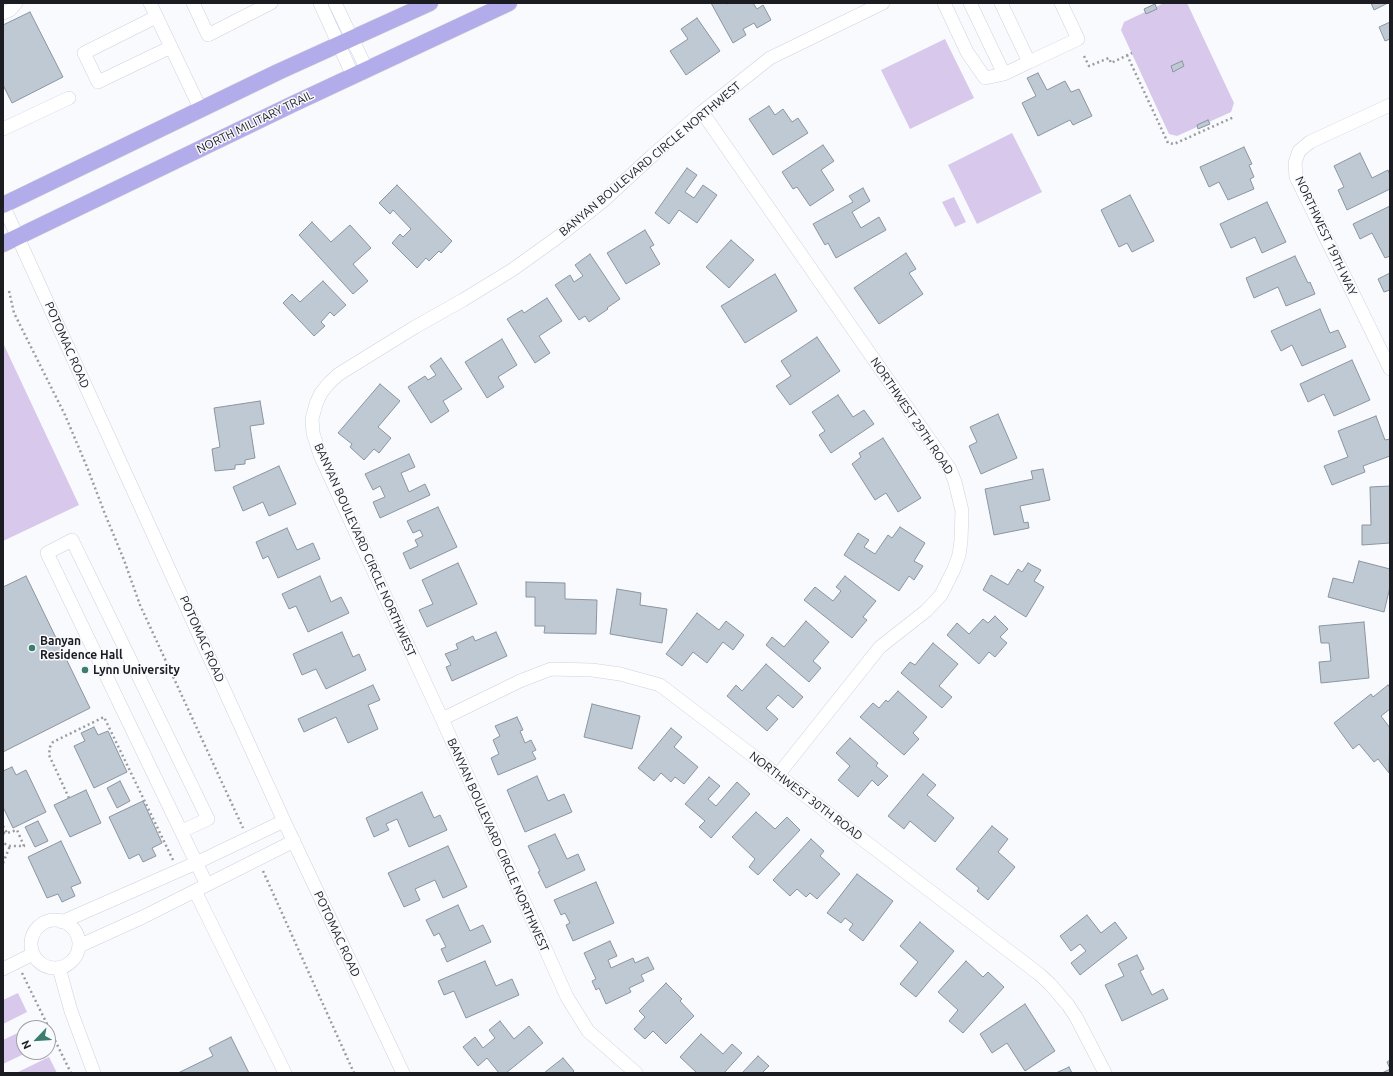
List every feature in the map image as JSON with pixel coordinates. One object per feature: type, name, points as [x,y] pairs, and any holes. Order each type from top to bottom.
[{"type":"main road","points":[[3,205],[278,72],[430,3]]},
{"type":"main road","name":"NORTH MILITARY TRAIL","points":[[3,244],[286,107],[509,3]]},
{"type":"street","points":[[3,13],[10,10],[16,3]]},
{"type":"street","points":[[150,3],[201,110]]},
{"type":"street","points":[[193,3],[208,35],[271,3]]},
{"type":"street","points":[[320,3],[346,42]]},
{"type":"street","points":[[335,3],[346,42],[360,73]]},
{"type":"street","name":"BANYAN BOULEVARD CIRCLE NORTHWEST","points":[[636,1073],[588,1031],[573,1009],[442,719],[320,455],[313,433],[312,419],[316,404],[321,394],[339,374],[415,327],[477,292],[512,270],[558,237],[603,201],[702,112],[770,58],[884,3]]},
{"type":"street","points":[[944,3],[967,52],[985,78],[1004,74],[1078,39],[1061,3]]},
{"type":"street","points":[[970,3],[1004,74]]},
{"type":"street","points":[[1001,3],[1029,62]]},
{"type":"street","points":[[156,17],[84,53],[98,82],[171,47]]},
{"type":"street","points":[[3,129],[69,98]]},
{"type":"street","name":"NORTHWEST 19TH WAY","points":[[1390,104],[1310,142],[1299,151],[1295,163],[1296,176],[1390,369]]},
{"type":"street","name":"NORTHWEST 29TH ROAD","points":[[702,112],[950,469],[955,482],[962,511],[959,555],[941,596],[926,611],[880,647],[778,775]]},
{"type":"street","name":"POTOMAC ROAD","points":[[3,205],[284,821],[403,1073]]},
{"type":"street","points":[[182,831],[208,819],[72,540],[47,553],[207,884]]},
{"type":"street","name":"NORTHWEST 30TH ROAD","points":[[442,719],[520,681],[551,669],[592,670],[620,674],[660,685],[1033,969],[1050,984],[1068,1005],[1106,1073]]},
{"type":"street","points":[[62,922],[196,863],[284,821]]},
{"type":"street","points":[[79,946],[144,917],[294,841]]},
{"type":"street","points":[[195,891],[286,1073]]},
{"type":"street","points":[[55,921],[62,922],[75,931],[79,946],[77,954],[66,965],[59,968],[51,968],[38,960],[33,954],[31,946],[35,931],[47,922],[55,921]]},
{"type":"street","points":[[3,969],[33,954]]},
{"type":"street","points":[[59,968],[71,1011],[94,1073]]},
{"type":"path","points":[[1084,56],[1089,66],[1108,58],[1111,62],[1132,53]]},
{"type":"path","points":[[1127,56],[1168,143],[1174,144],[1234,117]]},
{"type":"path","points":[[9,291],[14,313],[65,415],[87,467],[124,560],[140,606],[243,829],[236,832]]},
{"type":"path","points":[[69,798],[49,756],[50,747],[53,742],[104,717],[173,860]]},
{"type":"path","points":[[3,826],[5,833],[17,830],[24,846],[10,846],[3,843]]},
{"type":"path","points":[[3,863],[10,846]]},
{"type":"path","points":[[260,865],[354,1073]]},
{"type":"path","points":[[16,975],[22,972],[71,1073]]},
{"type":"shaded area","points":[[1164,3],[1187,3],[1234,103],[1231,112],[1209,122],[1210,124],[1198,129],[1197,127],[1177,136],[1169,134],[1121,30],[1124,22],[1145,12],[1144,9],[1155,4],[1156,7]]},
{"type":"shaded area","points":[[945,39],[974,98],[910,129],[881,70]]},
{"type":"shaded area","points":[[1012,133],[1042,192],[977,224],[948,165]]},
{"type":"shaded area","points":[[954,197],[966,222],[955,227],[942,202]]},
{"type":"shaded area","points":[[3,343],[79,505],[3,541]]},
{"type":"shaded area","points":[[18,993],[27,1012],[3,1024],[3,1000]]},
{"type":"shaded area","points":[[16,1034],[16,1058],[3,1064],[3,1040]]},
{"type":"shaded area","points":[[43,1060],[50,1060],[57,1073],[16,1073]]},
{"type":"building","points":[[711,3],[753,3],[757,9],[763,5],[771,20],[757,28],[754,23],[743,29],[746,35],[733,43]]},
{"type":"building","points":[[1371,3],[1388,3],[1374,10]]},
{"type":"building","points":[[1155,4],[1157,9],[1146,14],[1144,9]]},
{"type":"building","points":[[30,12],[63,77],[12,103],[3,85],[3,25]]},
{"type":"building","points":[[697,18],[720,51],[686,75],[670,51],[688,39],[681,29]]},
{"type":"building","points":[[1390,22],[1390,39],[1385,41],[1379,27]]},
{"type":"building","points":[[1182,61],[1184,66],[1173,72],[1171,66]]},
{"type":"building","points":[[1038,73],[1047,90],[1065,81],[1071,92],[1079,89],[1092,116],[1073,125],[1070,120],[1038,136],[1022,103],[1036,96],[1027,78]]},
{"type":"building","points":[[769,106],[775,115],[783,109],[792,122],[798,118],[808,133],[773,155],[749,119]]},
{"type":"building","points":[[1208,120],[1210,124],[1198,129],[1197,125]]},
{"type":"building","points":[[823,145],[834,161],[821,170],[834,190],[810,206],[797,187],[793,189],[782,172]]},
{"type":"building","points":[[1244,147],[1252,164],[1249,165],[1254,177],[1250,179],[1254,189],[1228,200],[1219,182],[1209,187],[1200,167]]},
{"type":"building","points":[[1360,153],[1372,178],[1388,170],[1390,175],[1390,189],[1347,210],[1338,190],[1344,187],[1334,166]]},
{"type":"building","points":[[687,168],[697,175],[685,192],[694,198],[703,185],[717,195],[697,223],[679,210],[669,224],[655,213]]},
{"type":"building","points":[[397,185],[452,241],[441,253],[439,251],[429,261],[426,258],[417,268],[392,243],[400,234],[403,237],[411,229],[393,210],[390,214],[379,203]]},
{"type":"building","points":[[863,188],[870,201],[852,212],[861,228],[879,217],[886,230],[836,258],[828,243],[825,245],[813,224],[853,202],[849,196]]},
{"type":"building","points":[[1130,195],[1154,241],[1132,252],[1127,243],[1119,247],[1101,210]]},
{"type":"building","points":[[1267,202],[1286,242],[1262,253],[1255,237],[1231,248],[1220,224]]},
{"type":"building","points":[[1390,206],[1390,256],[1385,258],[1372,233],[1360,239],[1353,224]]},
{"type":"building","points":[[312,222],[331,242],[350,225],[371,248],[353,264],[368,281],[353,294],[299,235]]},
{"type":"building","points":[[645,230],[654,245],[650,247],[660,264],[626,284],[607,253]]},
{"type":"building","points":[[731,240],[754,260],[729,288],[706,267]]},
{"type":"building","points":[[906,253],[916,269],[909,273],[923,294],[879,324],[854,288]]},
{"type":"building","points":[[590,254],[620,299],[589,322],[585,316],[579,320],[555,285],[570,275],[574,282],[583,276],[575,265]]},
{"type":"building","points":[[1295,256],[1315,294],[1286,306],[1278,287],[1254,298],[1246,278]]},
{"type":"building","points":[[1390,273],[1390,290],[1384,292],[1378,279]]},
{"type":"building","points":[[775,274],[797,311],[745,343],[721,306]]},
{"type":"building","points":[[323,281],[346,305],[334,316],[330,312],[321,322],[325,326],[314,336],[283,303],[292,294],[300,302]]},
{"type":"building","points":[[547,298],[562,321],[539,336],[550,353],[535,363],[507,319],[522,310],[524,313]]},
{"type":"building","points":[[1320,309],[1330,333],[1338,330],[1346,347],[1302,366],[1292,345],[1281,351],[1271,331]]},
{"type":"building","points":[[817,337],[840,371],[790,405],[776,386],[791,376],[781,361]]},
{"type":"building","points":[[502,339],[517,365],[498,377],[504,387],[487,398],[465,362]]},
{"type":"building","points":[[441,358],[462,389],[443,401],[449,411],[431,423],[408,387],[425,376],[428,380],[436,375],[430,366]]},
{"type":"building","points":[[1352,360],[1370,400],[1334,416],[1324,394],[1308,402],[1300,384]]},
{"type":"building","points":[[380,384],[400,401],[378,427],[391,438],[379,453],[374,449],[364,460],[350,447],[352,444],[338,433]]},
{"type":"building","points":[[838,395],[853,417],[864,410],[874,424],[831,453],[819,435],[825,431],[812,412]]},
{"type":"building","points":[[260,401],[264,424],[250,426],[255,458],[245,460],[245,464],[235,465],[235,469],[215,471],[212,449],[220,447],[214,408]]},
{"type":"building","points":[[998,414],[1017,458],[981,474],[969,446],[977,442],[970,427]]},
{"type":"building","points":[[1376,416],[1385,440],[1390,439],[1390,456],[1363,466],[1365,472],[1332,485],[1324,466],[1348,457],[1338,431]]},
{"type":"building","points":[[883,438],[921,498],[898,512],[886,493],[875,500],[852,464],[861,457],[859,453]]},
{"type":"building","points":[[409,454],[415,467],[401,473],[409,492],[425,484],[430,495],[380,518],[373,502],[385,497],[380,486],[373,490],[365,474]]},
{"type":"building","points":[[279,466],[296,504],[269,516],[263,502],[243,511],[233,487]]},
{"type":"building","points":[[1043,469],[1050,500],[1020,506],[1024,523],[1028,522],[1029,528],[994,535],[985,489],[1033,479],[1031,471]]},
{"type":"building","points":[[1390,486],[1390,543],[1362,545],[1362,525],[1371,525],[1370,487]]},
{"type":"building","points":[[438,507],[457,547],[410,569],[403,553],[418,546],[415,540],[423,536],[420,530],[413,533],[407,521]]},
{"type":"building","points":[[900,527],[925,543],[914,561],[923,566],[914,580],[909,576],[899,591],[844,555],[858,533],[869,540],[864,547],[875,554],[888,535],[892,538]]},
{"type":"building","points":[[287,528],[297,550],[313,543],[320,559],[278,578],[268,556],[263,559],[256,542]]},
{"type":"building","points":[[1359,561],[1390,569],[1390,587],[1384,612],[1328,597],[1333,578],[1353,583]]},
{"type":"building","points":[[458,563],[477,604],[427,627],[419,610],[433,604],[422,580]]},
{"type":"building","points":[[1028,563],[1041,570],[1034,581],[1044,587],[1026,617],[983,590],[991,575],[1008,585],[1018,569],[1022,572]]},
{"type":"building","name":"Banyan Residence Hall","points":[[26,576],[90,708],[3,752],[3,587]]},
{"type":"building","points":[[320,576],[331,602],[341,597],[349,613],[308,632],[296,606],[289,609],[282,594]]},
{"type":"building","points":[[845,576],[876,601],[863,617],[867,620],[852,638],[804,600],[815,587],[833,601],[841,591],[836,587]]},
{"type":"building","points":[[526,582],[565,583],[565,599],[597,600],[596,634],[544,633],[545,626],[535,626],[535,597],[526,597]]},
{"type":"building","points":[[617,589],[641,593],[640,605],[667,609],[662,643],[610,634]]},
{"type":"building","points":[[697,613],[719,630],[726,621],[744,635],[733,650],[723,642],[707,663],[693,652],[682,666],[666,654]]},
{"type":"building","points":[[995,616],[1008,629],[1000,637],[1007,643],[995,657],[989,652],[979,664],[947,635],[957,623],[969,634],[983,619],[988,623]]},
{"type":"building","points":[[806,621],[829,642],[813,661],[821,668],[809,682],[766,645],[772,637],[784,647]]},
{"type":"building","points":[[1364,622],[1369,678],[1321,683],[1319,662],[1331,661],[1329,643],[1321,643],[1319,626]]},
{"type":"building","points":[[342,632],[353,657],[359,654],[366,670],[326,689],[316,669],[302,675],[293,654]]},
{"type":"building","points":[[496,632],[507,656],[452,681],[446,667],[451,665],[445,654],[458,649],[456,644],[473,636],[475,641]]},
{"type":"building","points":[[933,643],[958,664],[939,686],[952,697],[942,708],[901,673],[910,662],[915,665]]},
{"type":"building","points":[[766,664],[803,697],[793,708],[778,695],[766,708],[778,719],[767,731],[727,696],[736,685],[742,691]]},
{"type":"building","points":[[373,685],[380,700],[368,705],[378,729],[348,743],[336,717],[304,732],[298,719]]},
{"type":"building","points":[[1388,685],[1390,688],[1390,709],[1381,716],[1390,728],[1389,773],[1378,759],[1374,762],[1359,744],[1353,749],[1334,723],[1371,694],[1373,697]]},
{"type":"building","points":[[898,691],[927,717],[913,733],[919,739],[904,755],[860,717],[873,703],[879,708],[886,700],[888,702]]},
{"type":"building","points":[[592,704],[640,716],[632,749],[584,737]]},
{"type":"building","points":[[517,717],[523,730],[520,731],[525,743],[531,740],[536,750],[532,752],[536,759],[498,775],[491,758],[499,754],[493,740],[500,736],[495,726]]},
{"type":"building","points":[[94,727],[98,735],[108,731],[127,772],[94,788],[74,746],[85,741],[81,733]]},
{"type":"building","points":[[671,728],[682,737],[674,747],[698,767],[684,784],[675,777],[671,782],[661,773],[654,781],[638,768]]},
{"type":"building","points":[[850,738],[878,763],[876,766],[888,776],[878,786],[872,780],[858,797],[838,780],[850,766],[836,753]]},
{"type":"building","points":[[12,767],[16,775],[26,770],[46,812],[13,828],[3,807],[3,771]]},
{"type":"building","points":[[923,774],[936,785],[927,795],[954,818],[935,842],[910,821],[904,829],[888,816]]},
{"type":"building","points":[[537,776],[548,801],[564,794],[572,812],[525,832],[507,790]]},
{"type":"building","points":[[709,777],[720,786],[708,799],[716,806],[737,782],[750,794],[711,838],[699,827],[705,821],[685,804]]},
{"type":"building","points":[[120,781],[130,801],[117,808],[107,788]]},
{"type":"building","points":[[86,790],[101,823],[70,837],[54,805]]},
{"type":"building","points":[[422,792],[434,818],[440,815],[447,830],[409,847],[397,819],[386,824],[389,830],[374,837],[366,818]]},
{"type":"building","points":[[143,801],[162,843],[152,848],[156,856],[143,862],[139,854],[129,859],[109,817]]},
{"type":"building","points":[[756,812],[775,829],[787,817],[800,830],[758,875],[749,867],[755,859],[732,837]]},
{"type":"building","points":[[38,821],[48,841],[35,847],[25,827]]},
{"type":"building","points":[[992,826],[1008,839],[998,852],[1015,867],[988,900],[977,891],[979,888],[956,869]]},
{"type":"building","points":[[555,834],[567,859],[578,854],[585,870],[546,888],[528,846]]},
{"type":"building","points":[[811,839],[824,851],[820,856],[840,874],[817,899],[810,893],[806,897],[797,889],[790,896],[773,880]]},
{"type":"building","points":[[61,841],[81,883],[71,887],[75,896],[62,902],[58,894],[47,898],[28,857]]},
{"type":"building","points":[[448,846],[467,887],[443,898],[435,880],[415,889],[420,900],[404,907],[388,873]]},
{"type":"building","points":[[857,874],[893,901],[863,941],[849,930],[853,924],[845,918],[841,923],[827,913]]},
{"type":"building","points":[[596,882],[614,923],[573,941],[566,925],[570,923],[565,913],[561,915],[554,900]]},
{"type":"building","points":[[458,905],[470,931],[483,925],[491,942],[447,962],[441,949],[446,947],[439,933],[434,936],[426,920]]},
{"type":"building","points":[[1087,915],[1101,933],[1115,922],[1127,938],[1080,975],[1071,963],[1086,951],[1080,944],[1071,951],[1060,936]]},
{"type":"building","points":[[920,922],[954,951],[916,997],[900,984],[918,962],[900,946]]},
{"type":"building","points":[[610,941],[617,956],[608,960],[611,968],[633,958],[635,963],[648,957],[654,969],[641,975],[644,981],[629,988],[631,992],[606,1004],[599,988],[596,990],[592,981],[596,979],[584,953]]},
{"type":"building","points":[[1137,955],[1144,969],[1140,971],[1152,995],[1163,989],[1168,999],[1122,1021],[1105,985],[1124,976],[1118,964]]},
{"type":"building","points":[[485,961],[496,986],[512,979],[519,995],[466,1018],[454,991],[444,995],[438,981]]},
{"type":"building","points":[[966,961],[983,977],[988,972],[1004,987],[963,1033],[949,1021],[958,1010],[938,992]]},
{"type":"building","points":[[666,983],[682,999],[680,1001],[694,1016],[666,1044],[653,1031],[645,1039],[634,1029],[645,1017],[639,1011]]},
{"type":"building","points":[[1025,1004],[1055,1051],[1025,1071],[1007,1043],[992,1053],[980,1034]]},
{"type":"building","points":[[500,1021],[514,1039],[529,1026],[543,1043],[506,1073],[499,1073],[487,1058],[478,1066],[463,1047],[475,1037],[483,1048],[495,1038],[489,1030]]},
{"type":"building","points":[[701,1034],[723,1054],[732,1044],[742,1053],[724,1073],[697,1073],[680,1057]]},
{"type":"building","points":[[231,1037],[249,1073],[178,1073],[213,1056],[209,1048]]},
{"type":"building","points":[[758,1056],[769,1066],[762,1073],[742,1073]]},
{"type":"building","points":[[563,1058],[574,1071],[572,1073],[544,1073]]},
{"type":"building","points":[[1390,1060],[1390,1069],[1387,1062]]},
{"type":"building","points":[[1069,1067],[1072,1073],[1056,1073]]},
{"type":"building","points":[[1390,1069],[1390,1073],[1382,1073]]},
{"type":"place","name":"Banyan Residence Hall","points":[[32,648]]},
{"type":"place","name":"Lynn University","points":[[85,670]]}]
